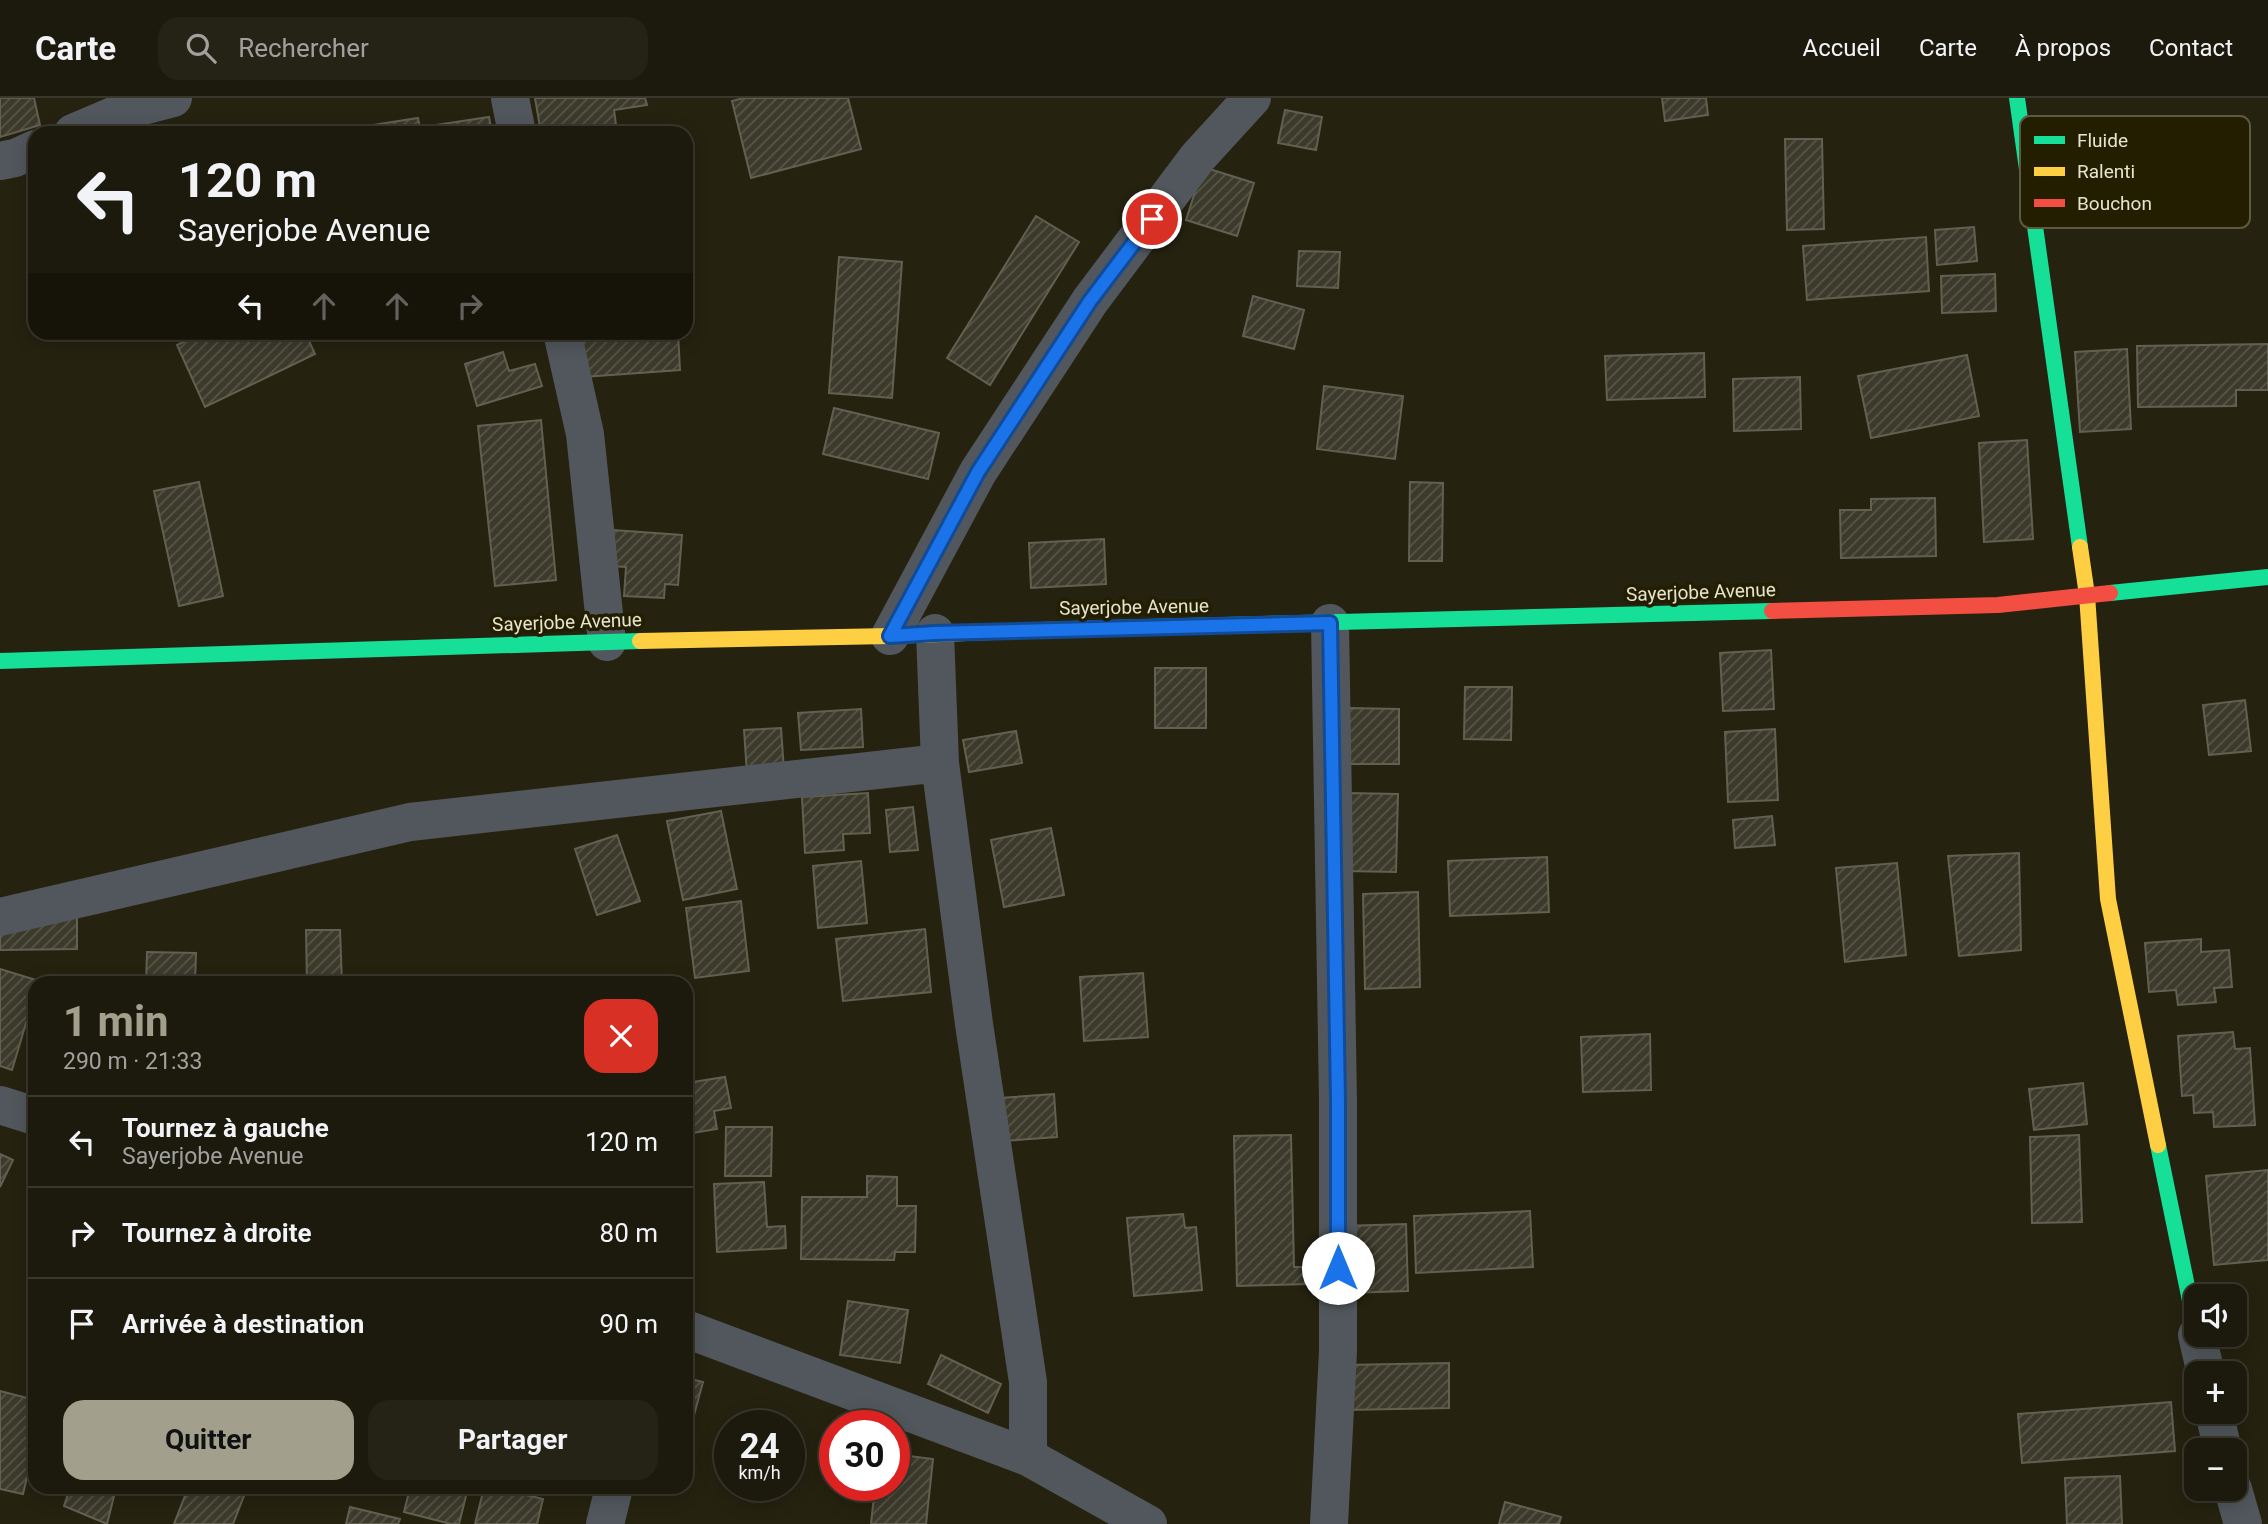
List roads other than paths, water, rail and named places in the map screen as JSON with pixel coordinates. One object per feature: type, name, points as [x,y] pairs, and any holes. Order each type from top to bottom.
[{"type":"street","points":[[89,126],[127,110],[173,98]]},
{"type":"street","points":[[510,98],[516,126]]},
{"type":"street","points":[[890,636],[978,472],[1090,301],[1198,157],[1252,98]]},
{"type":"street","points":[[2017,98],[2020,119]]},
{"type":"street","points":[[0,160],[15,158],[28,152]]},
{"type":"street","points":[[2035,228],[2087,595],[2108,899],[2187,1284]]},
{"type":"street","points":[[564,340],[585,434],[607,642]]},
{"type":"street","name":"Sayerjobe Avenue","points":[[0,661],[1998,605],[2268,577]]},
{"type":"street","points":[[1329,1524],[1338,1351],[1338,1101],[1330,623]]},
{"type":"street","points":[[935,633],[940,762],[974,1024],[1028,1382],[1028,1457]]},
{"type":"street","points":[[0,917],[410,822],[940,762]]},
{"type":"street","points":[[0,1105],[28,1114]]},
{"type":"street","points":[[693,1332],[1028,1457],[1148,1524]]},
{"type":"street","points":[[605,1524],[612,1494]]},
{"type":"street","points":[[2236,1501],[2243,1524]]}]
